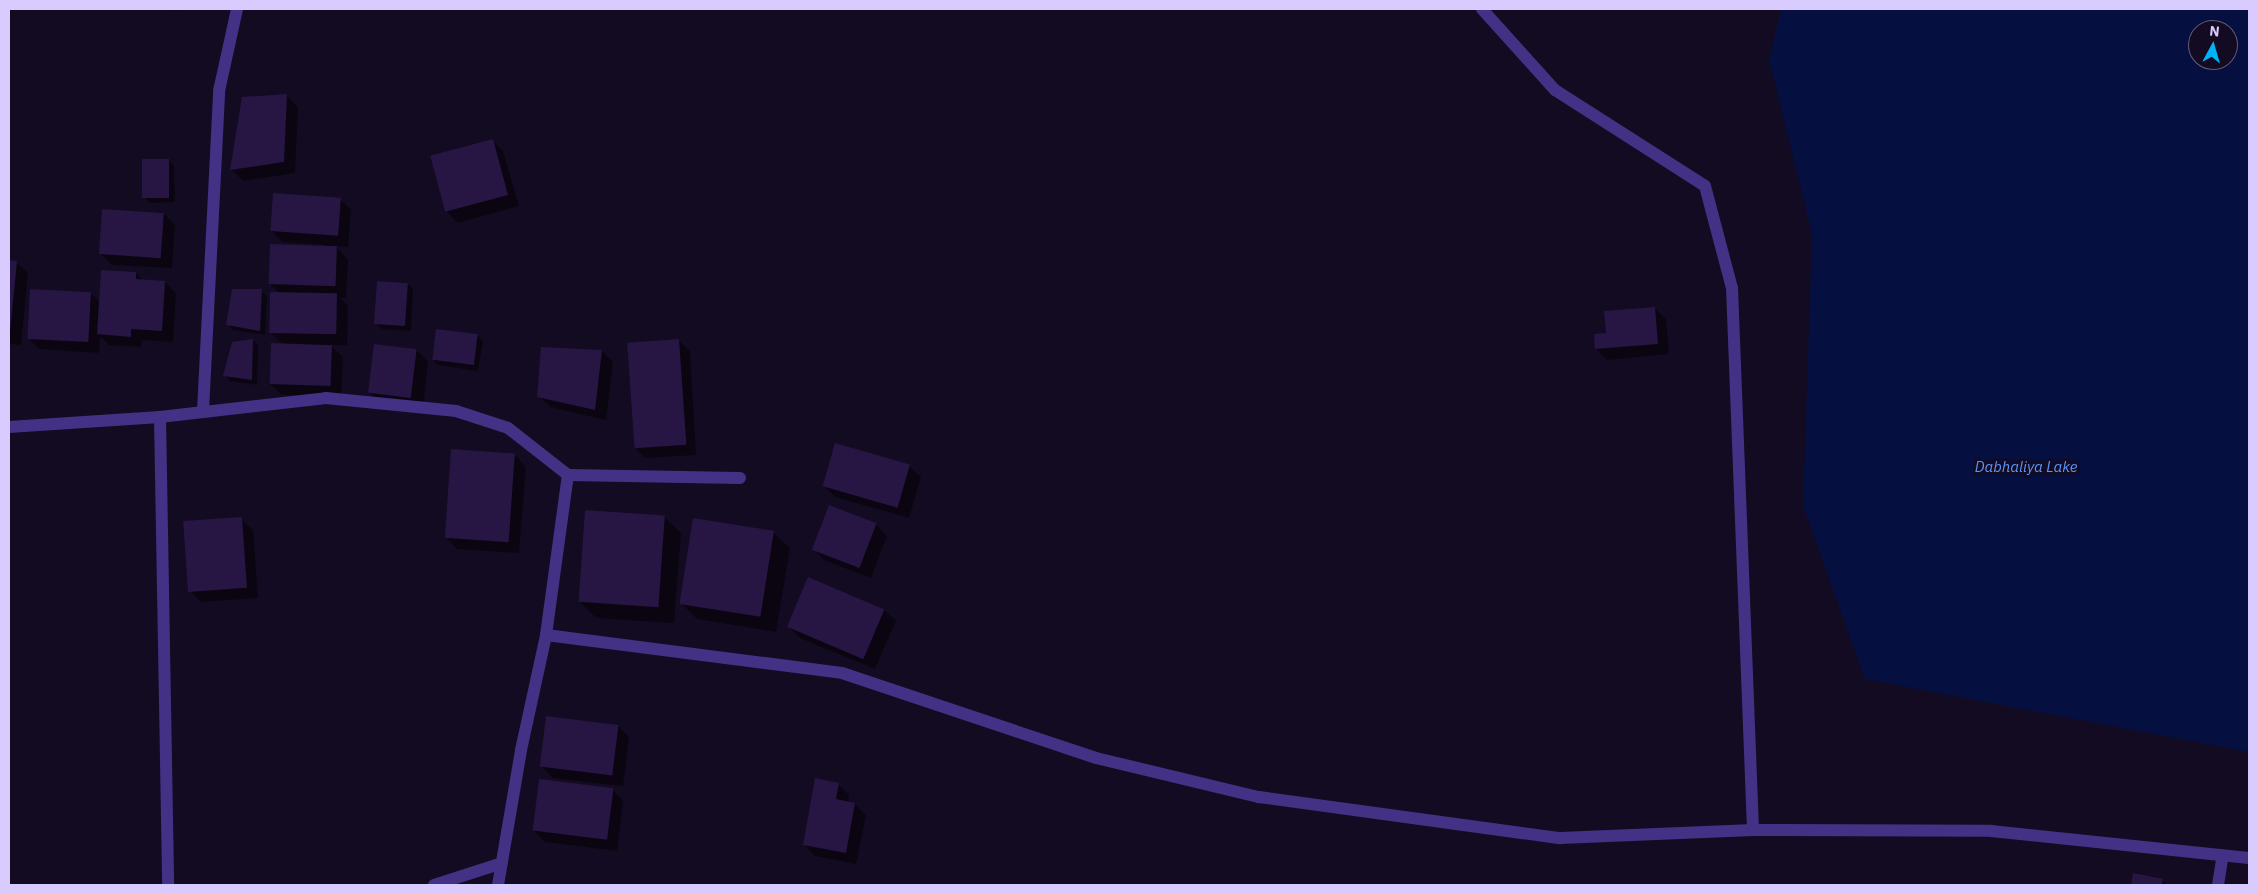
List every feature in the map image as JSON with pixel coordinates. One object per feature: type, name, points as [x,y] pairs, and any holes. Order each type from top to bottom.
[{"type":"street","points":[[204,411],[219,92],[237,9]]},
{"type":"street","points":[[1482,9],[1555,90],[1706,186],[1732,288],[1753,830]]},
{"type":"street","points":[[9,427],[160,417],[326,398],[456,411],[508,428],[568,475],[740,478]]},
{"type":"street","points":[[160,417],[168,885]]},
{"type":"street","points":[[498,885],[521,750],[546,635],[568,475]]},
{"type":"street","points":[[546,635],[842,673],[1096,758],[1259,797],[1560,838],[1753,830],[1991,831],[2249,858]]},
{"type":"street","points":[[2218,885],[2223,855]]},
{"type":"street","points":[[434,885],[502,863]]},
{"type":"water","name":"Dabhaliya Lake","points":[[1781,9],[2249,9],[2249,752],[1865,679],[1803,506],[1812,234],[1769,60]]},
{"type":"building","points":[[287,94],[284,162],[230,170],[242,97]]},
{"type":"building","points":[[493,139],[508,195],[445,212],[430,156]]},
{"type":"building","points":[[142,159],[169,159],[169,198],[142,198]]},
{"type":"building","points":[[273,193],[341,198],[338,236],[270,231]]},
{"type":"building","points":[[102,209],[164,213],[161,258],[99,254]]},
{"type":"building","points":[[270,244],[337,246],[336,286],[269,284]]},
{"type":"building","points":[[9,260],[17,261],[10,332],[9,332]]},
{"type":"building","points":[[101,270],[136,272],[136,279],[165,281],[162,331],[131,329],[131,337],[97,334]]},
{"type":"building","points":[[377,281],[408,283],[405,326],[374,324]]},
{"type":"building","points":[[30,289],[91,292],[88,342],[27,339]]},
{"type":"building","points":[[232,289],[262,289],[260,331],[226,325]]},
{"type":"building","points":[[270,292],[337,293],[336,334],[269,333]]},
{"type":"building","points":[[1655,307],[1658,344],[1595,349],[1594,334],[1606,333],[1604,311]]},
{"type":"building","points":[[436,329],[478,334],[474,365],[432,360]]},
{"type":"building","points":[[253,339],[252,380],[223,376],[232,342]]},
{"type":"building","points":[[679,339],[686,445],[635,448],[627,343]]},
{"type":"building","points":[[271,343],[332,345],[331,386],[270,384]]},
{"type":"building","points":[[374,344],[417,349],[411,398],[368,393]]},
{"type":"building","points":[[541,347],[602,350],[595,410],[537,397]]},
{"type":"building","points":[[835,443],[910,464],[898,508],[823,486]]},
{"type":"building","points":[[451,449],[515,453],[509,542],[445,538]]},
{"type":"building","points":[[829,505],[877,523],[859,568],[812,550]]},
{"type":"building","points":[[585,510],[665,516],[658,607],[579,602]]},
{"type":"building","points":[[242,517],[247,588],[188,592],[183,521]]},
{"type":"building","points":[[693,518],[774,531],[760,617],[679,604]]},
{"type":"building","points":[[808,577],[884,609],[863,659],[787,627]]},
{"type":"building","points":[[546,716],[618,725],[612,776],[540,767]]},
{"type":"building","points":[[815,778],[839,783],[836,799],[855,803],[846,853],[803,845]]},
{"type":"building","points":[[539,779],[613,788],[607,840],[533,831]]},
{"type":"building","points":[[2133,873],[2163,879],[2162,885],[2131,885]]}]
